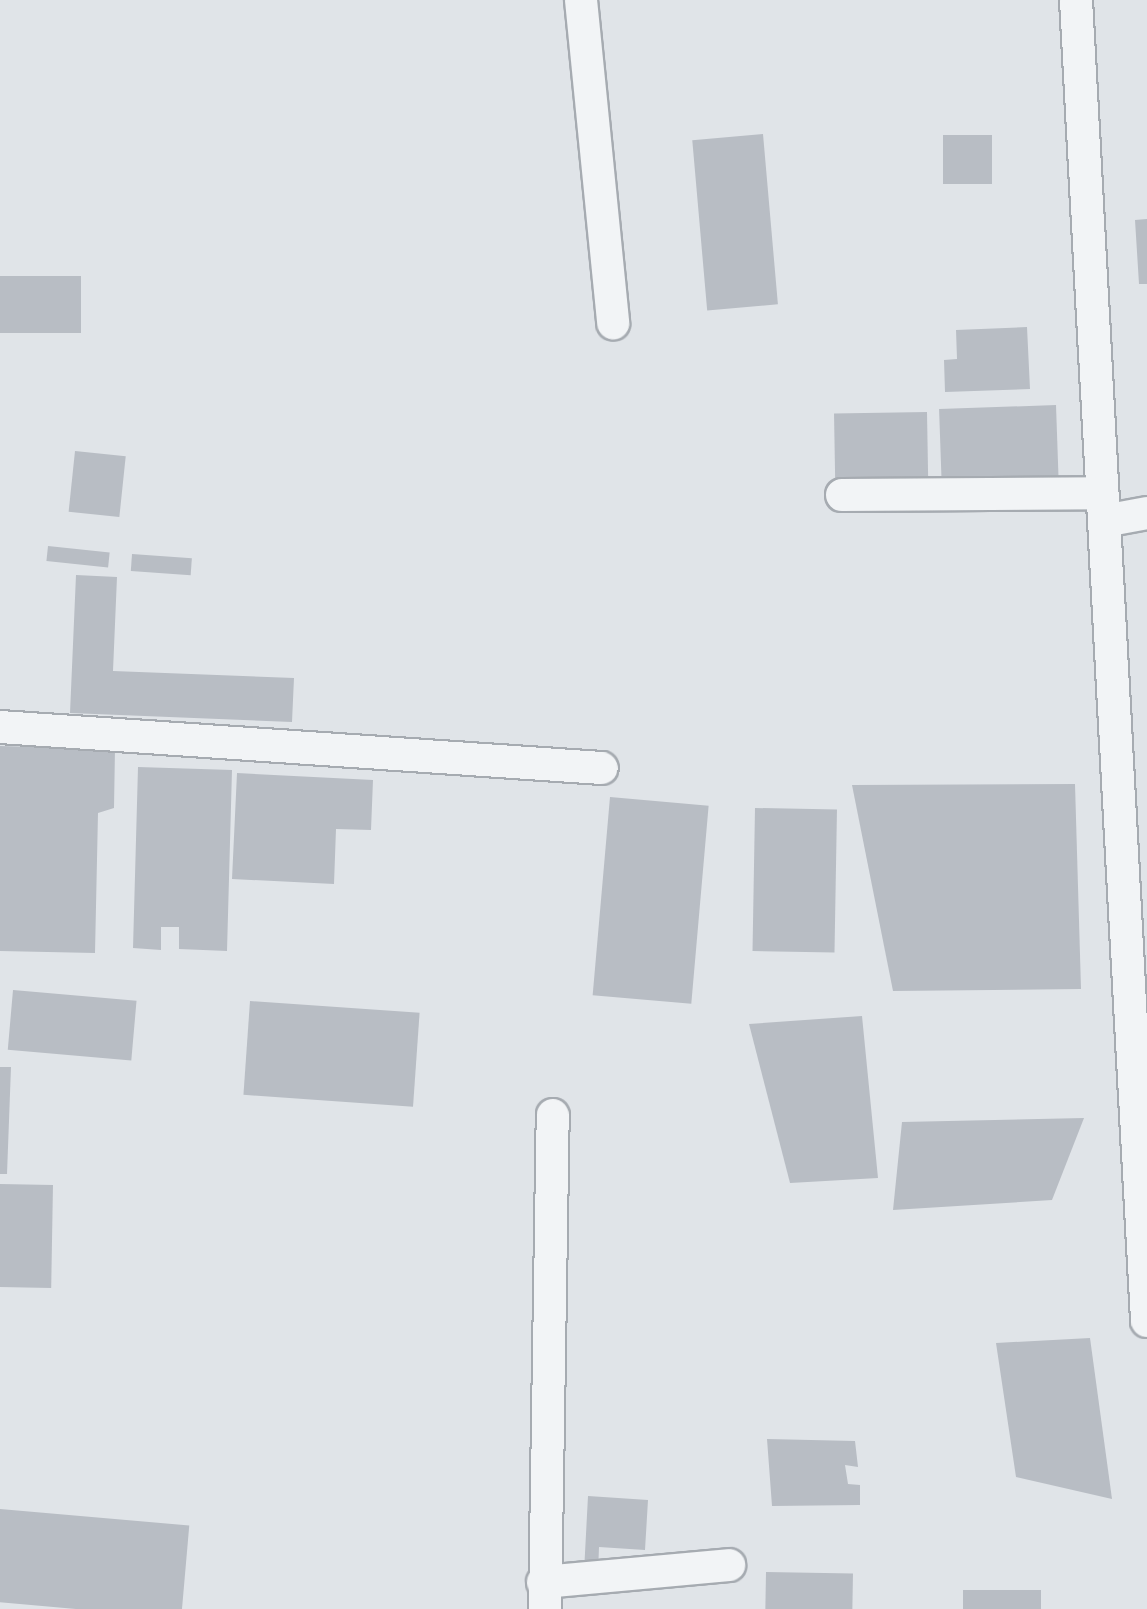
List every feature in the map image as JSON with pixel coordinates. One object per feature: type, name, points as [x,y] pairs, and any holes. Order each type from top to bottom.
[{"type":"street","points":[[581,0],[613,323]]},
{"type":"street","points":[[1076,0],[1103,507],[1133,822],[1147,1321]]},
{"type":"street","points":[[842,495],[1103,507],[1147,513]]},
{"type":"street","points":[[0,727],[602,768]]},
{"type":"street","points":[[553,1115],[544,1596],[729,1565]]},
{"type":"building","points":[[763,134],[778,304],[707,311],[692,140]]},
{"type":"building","points":[[943,135],[992,135],[992,184],[943,184]]},
{"type":"building","points":[[1147,219],[1147,284],[1139,284],[1135,220]]},
{"type":"building","points":[[0,276],[81,276],[81,333],[0,333]]},
{"type":"building","points":[[1027,327],[1030,389],[945,392],[944,360],[957,359],[956,330]]},
{"type":"building","points":[[1056,405],[1059,477],[942,481],[939,409]]},
{"type":"building","points":[[927,412],[928,478],[835,480],[834,414]]},
{"type":"building","points":[[75,451],[126,456],[119,517],[69,512]]},
{"type":"building","points":[[48,546],[110,552],[108,567],[46,561]]},
{"type":"building","points":[[132,554],[192,558],[191,575],[131,571]]},
{"type":"building","points":[[76,575],[117,577],[113,671],[294,678],[292,722],[70,713]]},
{"type":"building","points":[[0,746],[115,749],[114,808],[98,813],[95,953],[0,951]]},
{"type":"building","points":[[138,767],[232,770],[227,951],[179,949],[179,927],[161,927],[161,950],[133,948]]},
{"type":"building","points":[[237,773],[373,780],[371,830],[336,829],[334,884],[232,879]]},
{"type":"building","points":[[1075,784],[1081,989],[893,991],[852,785]]},
{"type":"building","points":[[610,797],[709,806],[691,1004],[593,995]]},
{"type":"building","points":[[755,808],[837,809],[834,952],[753,951]]},
{"type":"building","points":[[13,990],[137,1001],[131,1061],[8,1050]]},
{"type":"building","points":[[250,1001],[420,1013],[413,1107],[243,1095]]},
{"type":"building","points":[[862,1016],[878,1178],[790,1183],[749,1024]]},
{"type":"building","points":[[0,1067],[11,1067],[7,1174],[0,1174]]},
{"type":"building","points":[[1084,1118],[1052,1200],[893,1210],[902,1122]]},
{"type":"building","points":[[0,1184],[53,1185],[51,1288],[0,1287]]},
{"type":"building","points":[[1090,1338],[1112,1499],[1016,1477],[996,1343]]},
{"type":"building","points":[[767,1439],[855,1441],[858,1467],[845,1465],[848,1484],[860,1485],[860,1505],[772,1506]]},
{"type":"building","points":[[588,1496],[648,1500],[645,1550],[599,1547],[598,1573],[584,1572]]},
{"type":"building","points":[[0,1509],[189,1526],[182,1609],[76,1609],[0,1602]]},
{"type":"building","points":[[766,1572],[853,1574],[852,1609],[765,1609]]},
{"type":"building","points":[[963,1590],[1041,1590],[1041,1609],[963,1609]]}]
